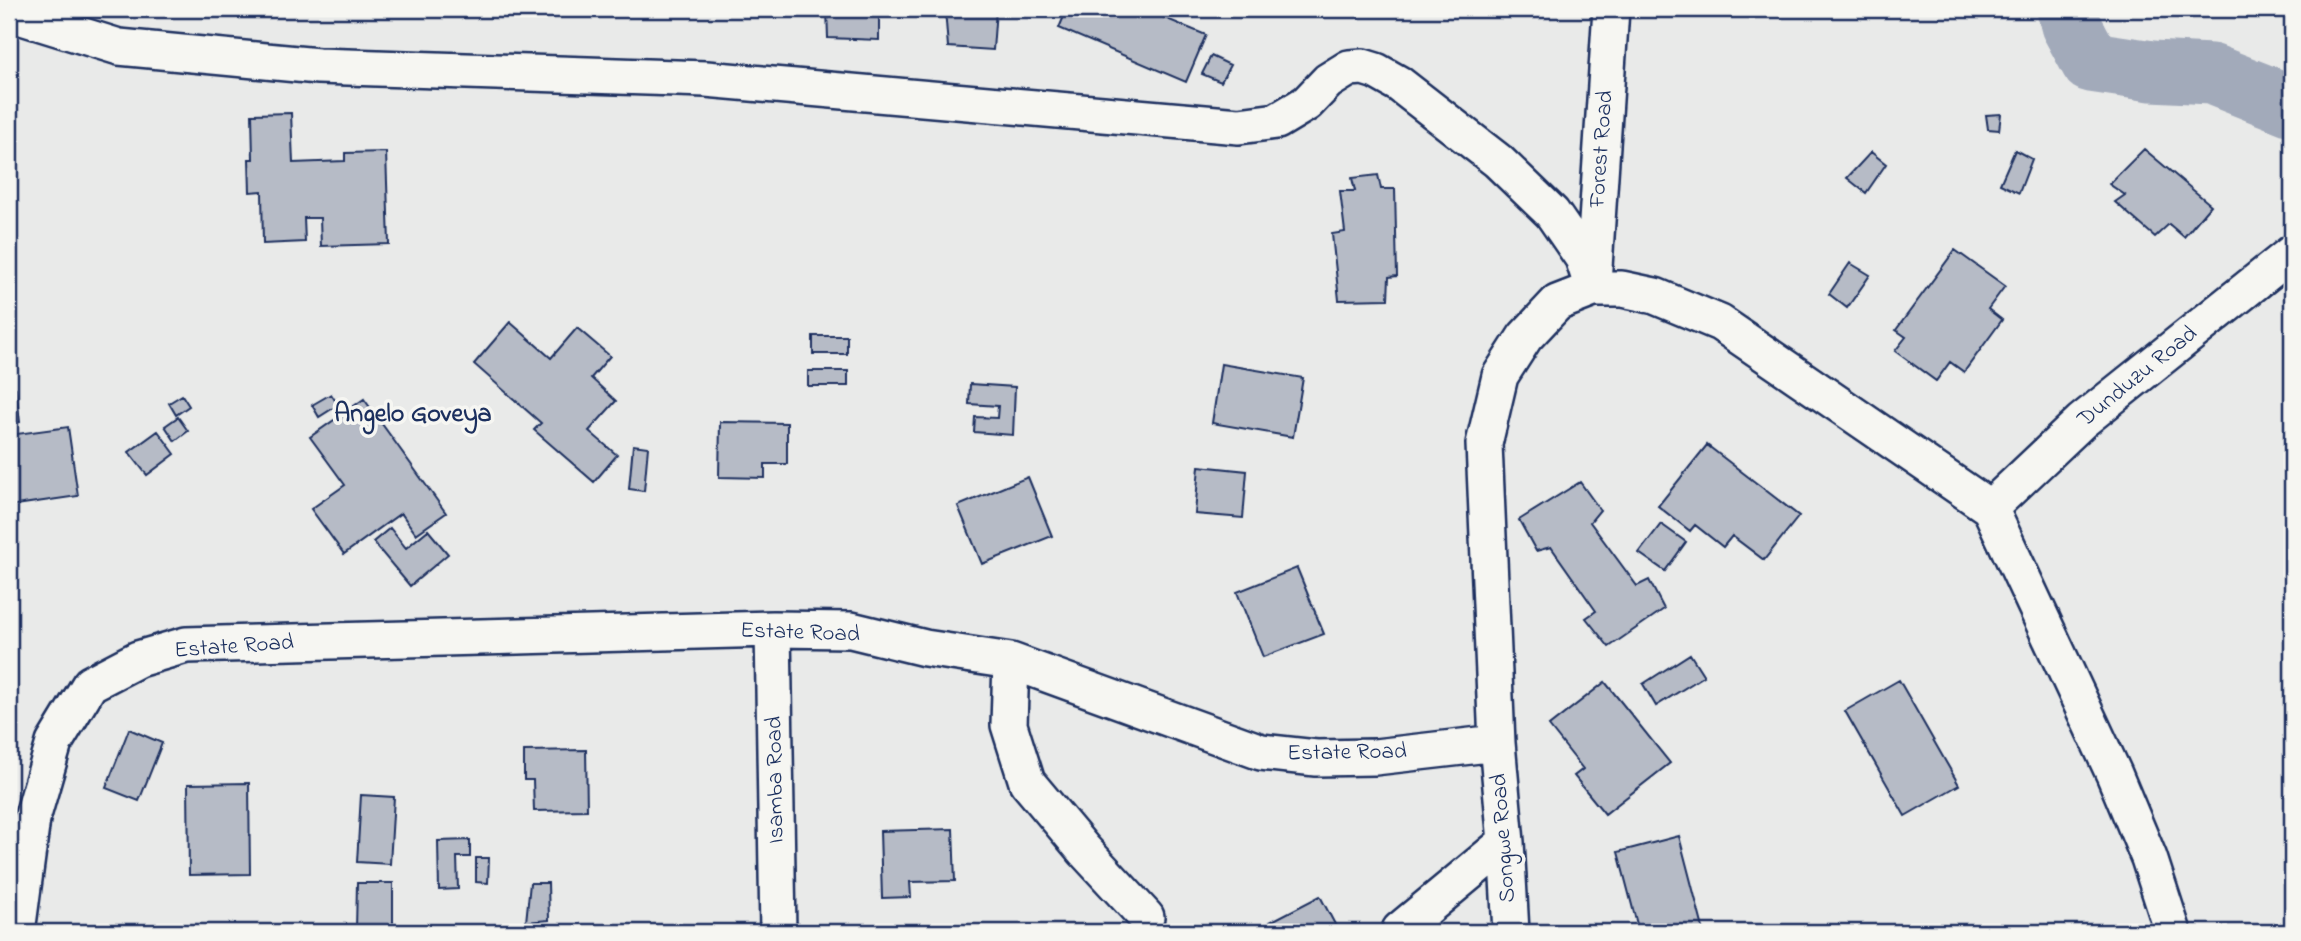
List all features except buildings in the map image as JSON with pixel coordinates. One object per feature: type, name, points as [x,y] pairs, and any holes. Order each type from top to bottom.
[{"type":"street","name":"Forest Road","points":[[1593,289],[1611,9]]},
{"type":"street","points":[[9,13],[119,47],[305,65],[706,79],[1239,126],[1277,121],[1307,103],[1328,81],[1349,68],[1363,67],[1376,71],[1399,84],[1498,160],[1552,213],[1583,258],[1593,289],[1622,289],[1655,296],[1720,323],[1990,508],[2114,774],[2149,858],[2173,932]]},
{"type":"street","name":"Dunduzu Road","points":[[1990,508],[2082,421],[2292,253]]},
{"type":"street","name":"Songwe Road","points":[[1511,932],[1497,743],[1484,444],[1500,376],[1525,337],[1557,303],[1593,289]]},
{"type":"street","name":"Estate Road","points":[[17,932],[32,818],[54,743],[90,684],[138,659],[186,645],[773,629],[851,630],[925,648],[1010,661],[1261,752],[1317,758],[1375,757],[1497,743]]},
{"type":"street","name":"Isamba Road","points":[[773,629],[778,932]]},
{"type":"street","points":[[1010,661],[1009,725],[1027,782],[1084,850],[1146,917]]},
{"type":"street","points":[[1400,930],[1506,842]]},
{"type":"waterway","points":[[2067,9],[2071,25],[2091,62],[2152,71],[2211,74],[2292,106]]},
{"type":"district","name":"Angelo Goveya","points":[[413,415]]}]
